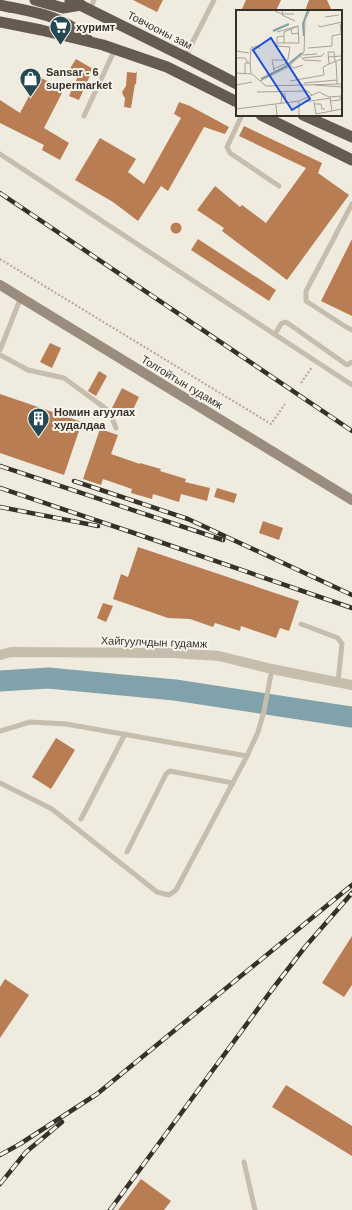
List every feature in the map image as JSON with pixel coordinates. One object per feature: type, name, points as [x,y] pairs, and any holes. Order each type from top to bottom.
[{"type":"highway","points":[[35,0],[63,8],[88,5]]},
{"type":"highway","name":"Товчооны зам","points":[[70,0],[88,5],[236,83]]},
{"type":"highway","points":[[0,5],[57,18],[80,32],[89,41]]},
{"type":"highway","points":[[0,22],[89,41],[116,49],[167,67],[236,102]]},
{"type":"highway","points":[[263,116],[352,160]]},
{"type":"highway","points":[[305,116],[352,137]]},
{"type":"main road","name":"Толгойтын гудамж","points":[[0,285],[352,500]]},
{"type":"street","name":"Хайгуулчдын гудамж","points":[[0,655],[11,652],[172,653],[219,656],[272,669],[352,685]]},
{"type":"lane","points":[[185,57],[214,0]]},
{"type":"lane","points":[[84,116],[116,49]]},
{"type":"lane","points":[[242,116],[227,147],[230,153],[279,186]]},
{"type":"lane","points":[[0,154],[352,385]]},
{"type":"lane","points":[[352,204],[306,291],[306,301],[346,328],[352,330]]},
{"type":"lane","points":[[0,350],[21,298]]},
{"type":"lane","points":[[275,334],[281,324],[285,322],[346,365],[352,362]]},
{"type":"lane","points":[[0,355],[28,370],[64,378],[109,412],[116,428]]},
{"type":"lane","points":[[300,624],[338,638],[342,644],[338,682]]},
{"type":"lane","points":[[0,783],[52,809],[157,892],[168,895],[176,890],[247,756],[258,732],[272,669]]},
{"type":"lane","points":[[0,731],[30,722],[66,724],[247,756]]},
{"type":"lane","points":[[81,820],[125,734]]},
{"type":"lane","points":[[127,852],[166,774],[170,771],[233,783]]},
{"type":"lane","points":[[244,1162],[255,1210]]},
{"type":"path","points":[[0,259],[271,424],[285,404]]},
{"type":"path","points":[[301,382],[317,361]]},
{"type":"building","points":[[133,0],[163,0],[157,12]]},
{"type":"building","points":[[246,0],[281,0],[276,10],[241,10]]},
{"type":"building","points":[[309,0],[327,0],[332,10],[305,10]]},
{"type":"building","points":[[76,59],[93,69],[79,100],[69,96],[78,76],[69,70]]},
{"type":"building","points":[[137,71],[131,108],[124,107],[125,98],[122,92],[126,86],[127,72],[136,73]]},
{"type":"building","points":[[39,77],[64,89],[44,128],[69,143],[60,160],[42,150],[44,145],[0,123],[0,100],[20,113]]},
{"type":"building","points":[[179,102],[190,106],[229,127],[225,134],[204,127],[168,191],[161,186],[138,221],[113,202],[75,180],[100,138],[136,159],[128,172],[144,184],[181,118],[174,114]]},
{"type":"building","points":[[244,126],[322,163],[318,173],[349,195],[287,280],[222,231],[224,228],[197,210],[215,186],[240,207],[242,205],[266,223],[306,168],[239,136]]},
{"type":"building","points":[[176,222],[180,224],[182,228],[180,232],[176,234],[172,232],[170,228],[172,224]]},
{"type":"building","points":[[198,239],[276,290],[269,301],[191,250]]},
{"type":"building","points":[[352,239],[352,316],[321,301]]},
{"type":"building","points":[[50,343],[61,348],[52,368],[40,362]]},
{"type":"building","points":[[99,371],[107,376],[96,396],[88,391]]},
{"type":"building","points":[[122,388],[139,397],[130,416],[112,408]]},
{"type":"building","name":"Номин агуулах худалдаа","points":[[0,394],[82,422],[64,475],[0,453]]},
{"type":"building","points":[[100,429],[118,435],[111,454],[140,464],[161,469],[160,471],[186,479],[185,482],[210,488],[207,501],[181,494],[179,502],[153,494],[152,499],[131,493],[132,489],[103,479],[101,485],[83,479]]},
{"type":"building","points":[[217,488],[237,494],[234,503],[214,497]]},
{"type":"building","points":[[263,521],[283,528],[279,540],[259,533]]},
{"type":"building","points":[[138,547],[299,601],[289,631],[280,628],[276,638],[241,626],[240,631],[215,623],[213,627],[190,619],[168,618],[113,599],[121,574],[128,577]]},
{"type":"building","points":[[103,603],[113,606],[106,622],[97,618]]},
{"type":"building","points":[[56,738],[75,750],[51,789],[32,777]]},
{"type":"building","points":[[352,936],[352,985],[344,997],[322,983]]},
{"type":"building","points":[[5,979],[29,995],[0,1038],[0,987]]},
{"type":"building","points":[[286,1085],[352,1126],[352,1156],[272,1107]]},
{"type":"building","points":[[141,1179],[171,1201],[164,1210],[118,1210]]},
{"type":"waterway","points":[[0,681],[48,678],[175,690],[352,717]]},
{"type":"railway","points":[[0,193],[352,431]]},
{"type":"railway","points":[[0,466],[223,540]]},
{"type":"railway","points":[[74,481],[188,519],[352,595]]},
{"type":"railway","points":[[0,488],[352,608]]},
{"type":"railway","points":[[0,507],[98,526]]},
{"type":"railway","points":[[0,1155],[20,1144],[97,1094],[352,885]]},
{"type":"railway","points":[[110,1210],[271,991],[305,947],[352,893]]},
{"type":"railway","points":[[0,1184],[26,1152],[62,1122]]},
{"type":"place","name":"хуримт","points":[[61,46]]},
{"type":"place","name":"Sansar - 6 supermarket","points":[[30,98]]},
{"type":"place","name":"Номин агуулах худалдаа","points":[[38,438]]}]
